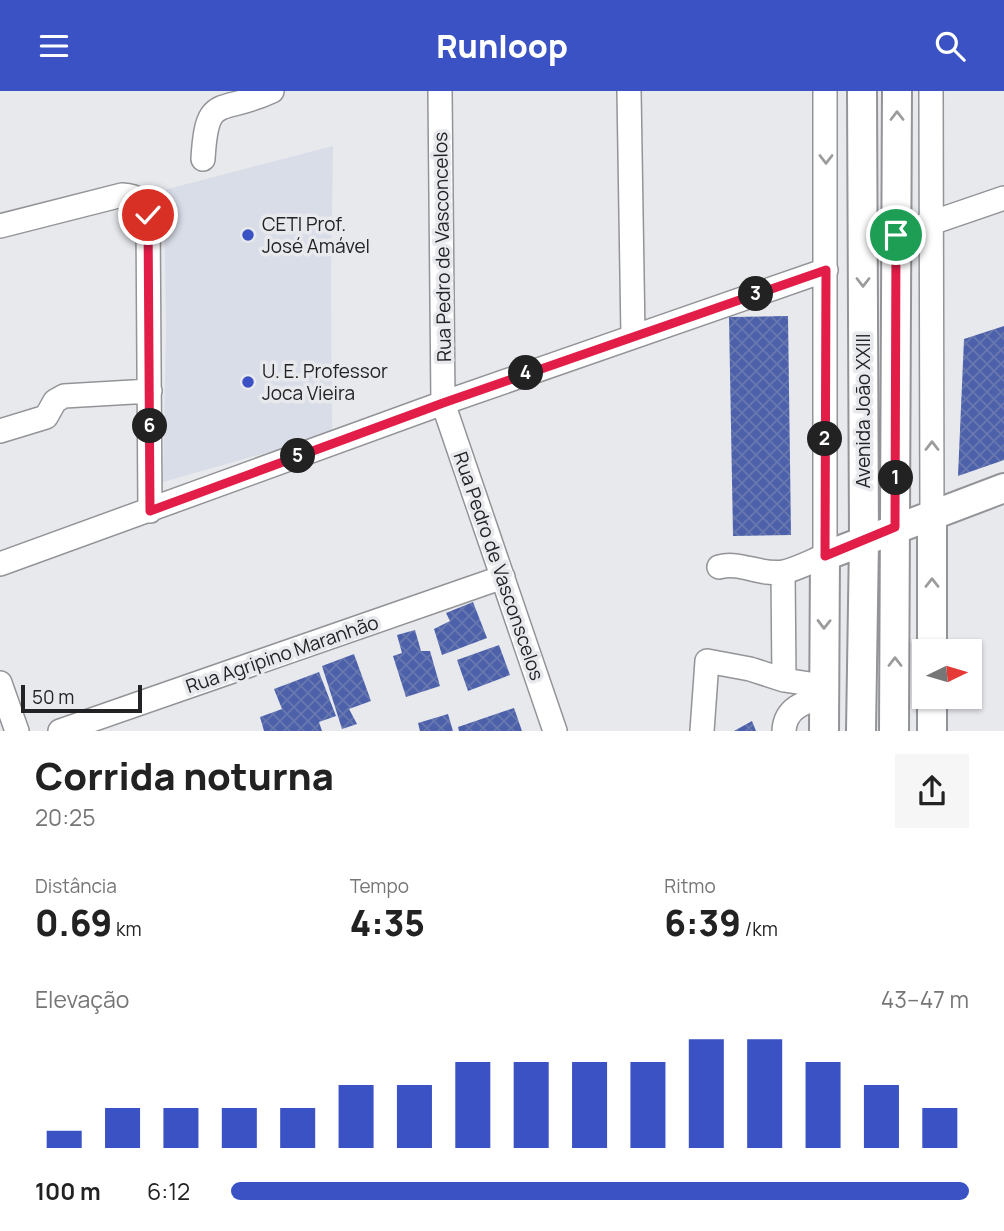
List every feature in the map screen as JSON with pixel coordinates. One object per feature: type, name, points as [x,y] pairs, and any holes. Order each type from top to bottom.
[{"type":"main road","name":"Avenida João XXIII","points":[[861,730],[862,91]]},
{"type":"main road","name":"Avenida João XXIII","points":[[894,730],[897,91]]},
{"type":"main road","points":[[824,730],[825,556],[895,527],[1004,488]]},
{"type":"main road","points":[[932,514],[932,639]]},
{"type":"main road","points":[[932,709],[932,730]]},
{"type":"street","points":[[203,159],[205,124],[210,109],[220,103],[272,91]]},
{"type":"street","name":"Rua Pedro de Vasconcelos","points":[[440,91],[443,403]]},
{"type":"street","points":[[629,91],[633,336]]},
{"type":"street","points":[[719,567],[730,564],[752,570],[783,572],[825,556],[825,91]]},
{"type":"street","points":[[931,91],[932,514]]},
{"type":"street","points":[[0,226],[122,195],[140,198],[145,206],[148,215],[150,511]]},
{"type":"street","points":[[896,235],[1004,198]]},
{"type":"street","points":[[0,564],[443,403],[826,270]]},
{"type":"street","points":[[0,431],[46,417],[55,401],[64,395],[150,391]]},
{"type":"street","name":"Rua Pedro de Vasconscelos","points":[[443,403],[555,730]]},
{"type":"street","points":[[783,572],[784,680]]},
{"type":"street","name":"Rua Agripino Maranhão","points":[[60,730],[503,577]]},
{"type":"street","points":[[702,730],[707,661],[750,669],[823,691]]},
{"type":"street","points":[[0,683],[17,730]]},
{"type":"street","points":[[784,730],[789,714],[800,703],[823,691]]},
{"type":"shaded area","points":[[333,146],[332,434],[163,482],[166,329],[164,190]]},
{"type":"building","points":[[788,316],[791,535],[733,536],[729,317]]},
{"type":"building","points":[[1004,326],[1004,460],[958,476],[964,339]]},
{"type":"building","points":[[473,602],[487,638],[442,655],[434,629],[450,621],[446,613]]},
{"type":"building","points":[[415,630],[421,651],[430,651],[440,686],[406,697],[393,656],[402,653],[397,635]]},
{"type":"building","points":[[499,645],[510,675],[468,691],[457,660]]},
{"type":"building","points":[[354,654],[371,701],[349,709],[357,724],[342,729],[322,666]]},
{"type":"building","points":[[319,672],[336,716],[319,722],[322,731],[264,731],[260,717],[282,709],[274,689]]},
{"type":"building","points":[[514,708],[522,731],[459,731],[458,727]]},
{"type":"building","points":[[448,714],[453,731],[420,731],[418,723]]},
{"type":"building","points":[[752,721],[756,731],[734,731]]},
{"type":"place","name":"CETI Prof. José Amável","points":[[248,235]]},
{"type":"place","name":"U. E. Professor Joca Vieira","points":[[248,382]]},
{"type":"route","points":[[148,215],[150,511],[443,403],[826,270],[825,556],[895,527],[896,235]]}]
